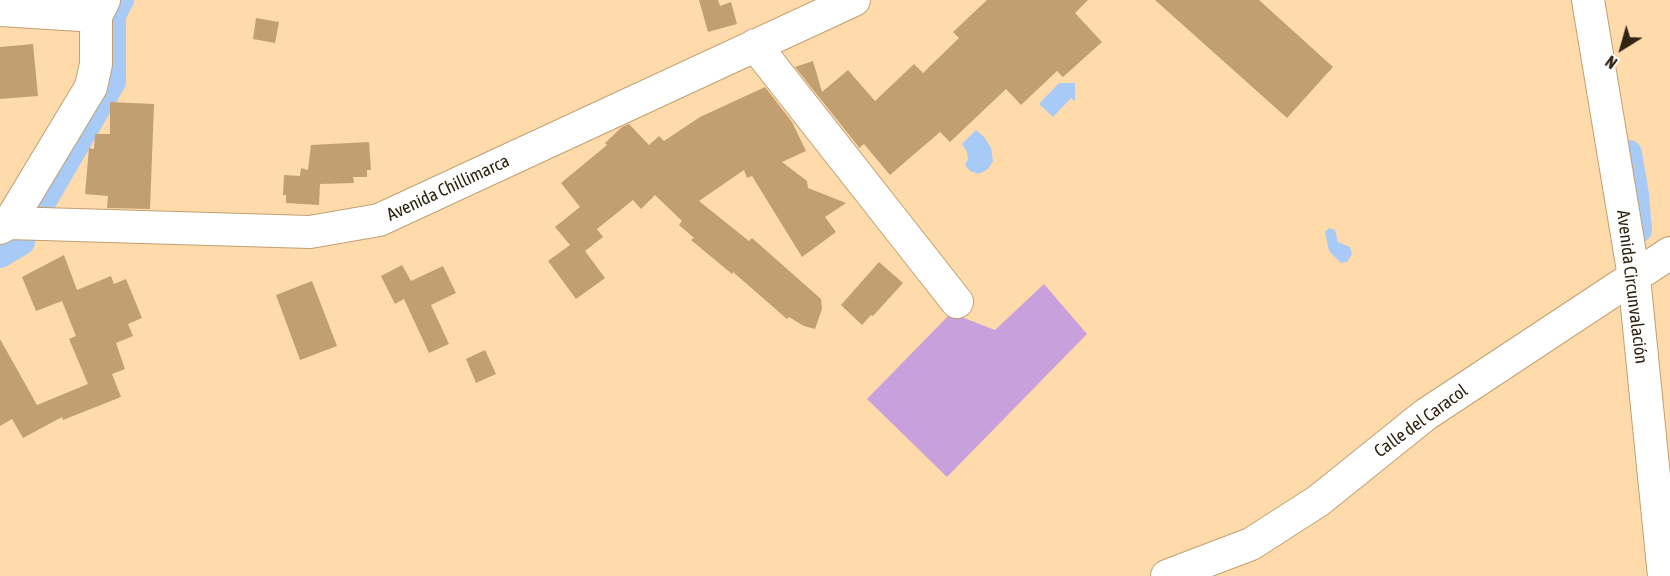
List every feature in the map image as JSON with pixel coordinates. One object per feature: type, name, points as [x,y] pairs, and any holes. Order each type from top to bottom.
[{"type":"street","name":"Avenida Chillimarca","points":[[5,226],[310,232],[379,220],[854,0]]},
{"type":"street","name":"Avenida Circunvalación","points":[[1588,0],[1634,277],[1664,576]]},
{"type":"street","name":"Avenida Chillimarca","points":[[5,226],[91,87],[96,64],[100,8]]},
{"type":"street","points":[[0,9],[100,8]]},
{"type":"street","points":[[755,45],[957,302]]},
{"type":"street","name":"Calle del Caracol","points":[[1167,576],[1251,544],[1318,501],[1425,415],[1670,253]]},
{"type":"shaded area","points":[[1044,284],[1087,334],[947,477],[867,399],[951,313],[995,330]]},
{"type":"water","points":[[1059,83],[1075,83],[1075,101],[1071,98],[1053,117],[1039,104]]},
{"type":"water","points":[[976,130],[991,148],[993,161],[988,169],[979,174],[970,171],[965,165],[968,159],[967,152],[962,144]]},
{"type":"water","points":[[1329,228],[1335,230],[1338,242],[1350,247],[1352,254],[1347,262],[1341,263],[1329,251],[1325,232]]},
{"type":"building","points":[[699,0],[718,0],[720,6],[731,2],[737,24],[708,32]]},
{"type":"building","points":[[987,0],[1088,0],[1075,13],[1102,42],[1063,77],[1057,71],[1021,105],[1006,89],[950,142],[940,132],[890,175],[864,144],[859,148],[795,67],[813,61],[822,92],[848,70],[875,101],[914,64],[923,73],[959,38],[953,32]]},
{"type":"building","points":[[1155,0],[1259,0],[1333,67],[1287,118]]},
{"type":"building","points":[[256,18],[279,22],[275,43],[253,39]]},
{"type":"building","points":[[33,44],[38,96],[0,99],[0,47]]},
{"type":"building","points":[[765,87],[792,122],[806,151],[782,162],[807,181],[808,188],[846,203],[825,217],[836,232],[802,257],[752,176],[747,178],[744,170],[699,201],[749,241],[752,238],[821,299],[822,309],[815,329],[804,326],[789,317],[787,319],[733,272],[732,274],[691,240],[694,238],[679,225],[682,221],[655,195],[641,209],[633,200],[597,229],[603,237],[585,251],[605,278],[576,299],[548,261],[570,245],[555,227],[580,207],[561,183],[607,145],[605,143],[622,127],[629,124],[649,145],[659,136],[664,141],[700,117]]},
{"type":"building","points":[[110,102],[154,104],[150,209],[107,208],[108,196],[85,194],[89,148],[94,149],[95,134],[110,134]]},
{"type":"building","points":[[369,142],[371,170],[367,170],[367,177],[353,177],[354,183],[320,184],[319,205],[286,203],[286,195],[283,195],[284,175],[300,176],[301,168],[308,170],[311,145]]},
{"type":"building","points":[[64,255],[77,290],[111,276],[114,284],[126,279],[142,318],[128,324],[133,336],[116,343],[125,369],[112,374],[121,397],[63,420],[62,417],[23,438],[12,419],[0,426],[0,339],[37,405],[88,384],[69,339],[76,336],[62,301],[36,311],[22,277]]},
{"type":"building","points":[[879,262],[903,283],[862,325],[841,305]]},
{"type":"building","points":[[402,265],[411,281],[443,266],[456,293],[431,305],[449,344],[429,353],[404,299],[395,304],[381,276]]},
{"type":"building","points":[[312,281],[337,346],[300,360],[276,295]]},
{"type":"building","points":[[485,350],[496,374],[476,383],[466,359]]},
{"type":"waterway","points":[[42,204],[113,82],[113,15],[121,0]]},
{"type":"waterway","points":[[1629,153],[1639,230]]},
{"type":"waterway","points":[[0,255],[22,242]]}]
